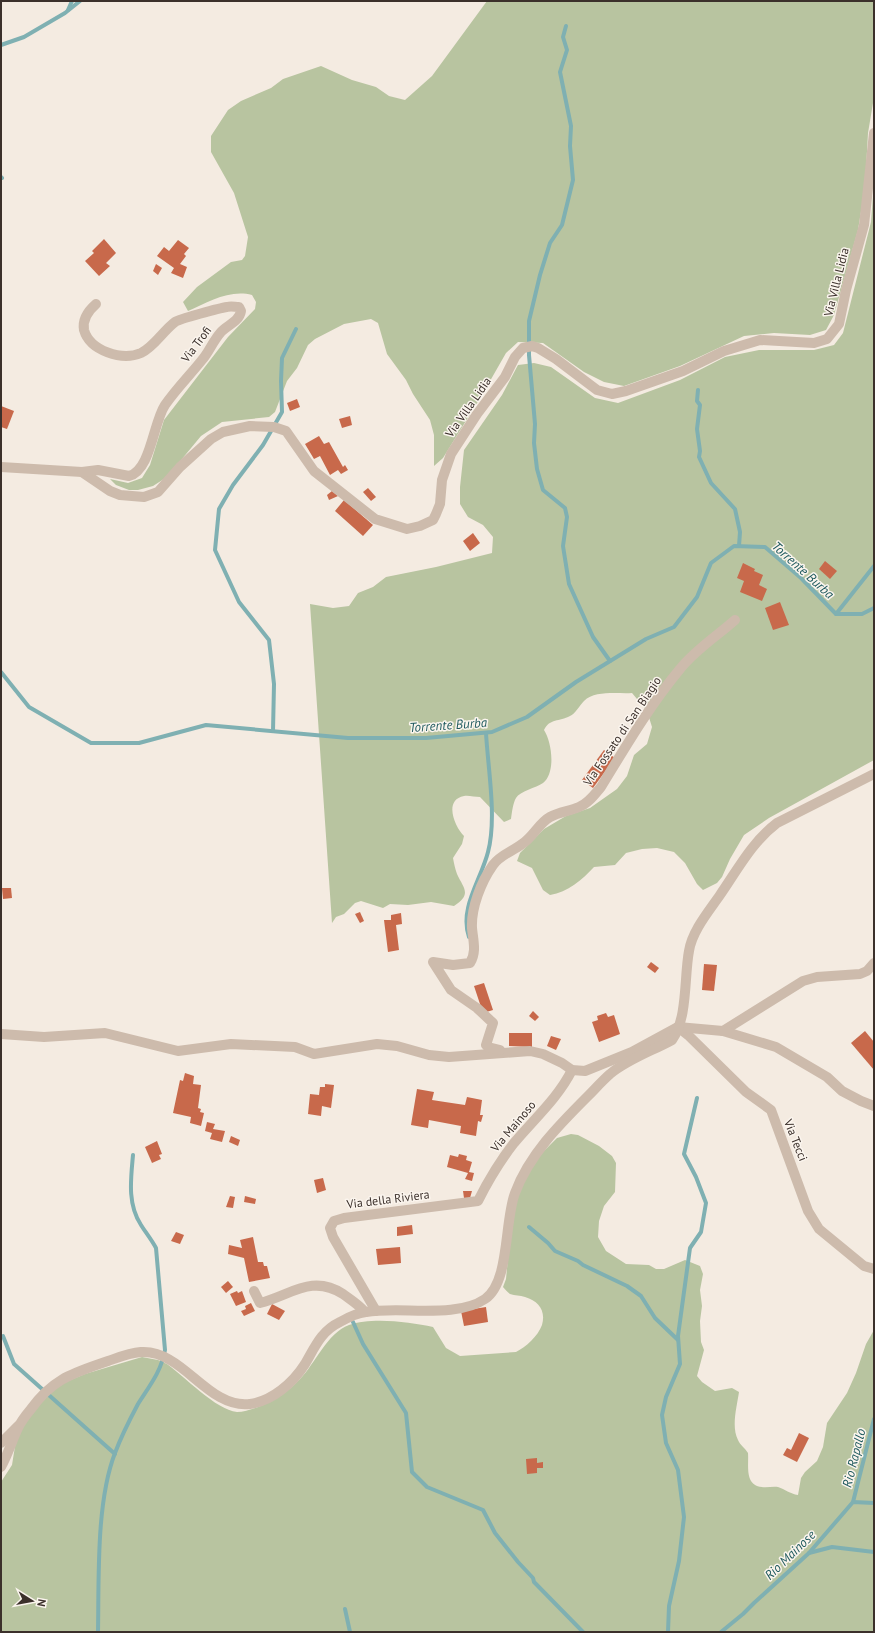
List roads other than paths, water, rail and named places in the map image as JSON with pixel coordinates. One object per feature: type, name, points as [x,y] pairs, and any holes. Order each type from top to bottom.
[{"type":"street","name":"Via Villa Lidia","points":[[82,472],[110,491],[120,495],[136,497],[151,495],[158,492],[180,467],[211,439],[223,432],[250,426],[274,427],[286,431],[314,471],[375,519],[389,525],[407,529],[426,523],[433,520],[440,504],[442,480],[451,454],[477,414],[505,376],[515,357],[523,348],[532,346],[538,348],[556,359],[597,390],[612,394],[626,391],[683,371],[724,351],[760,340],[814,343],[827,339],[839,324],[846,290],[864,225],[874,133]]},
{"type":"street","name":"Via Trofi","points":[[82,472],[98,470],[129,476],[136,472],[147,458],[157,421],[165,405],[178,387],[203,359],[221,332],[238,319],[242,311],[239,307],[229,306],[176,321],[140,353],[120,355],[104,351],[97,347],[86,335],[84,320],[87,313],[96,304]]},
{"type":"street","points":[[1,467],[82,472]]},
{"type":"street","name":"Via Fossato di San Biagio","points":[[507,1052],[488,1047],[486,1045],[494,1023],[477,1008],[450,990],[433,962],[453,965],[470,963],[473,959],[473,912],[485,878],[494,864],[523,844],[548,818],[581,807],[594,795],[601,787],[637,727],[680,668],[702,647],[736,620]]},
{"type":"street","points":[[1,1443],[18,1426],[50,1385],[68,1375],[137,1351],[153,1353],[169,1359],[223,1400],[248,1404],[264,1400],[292,1382],[319,1339],[331,1326],[364,1312],[457,1309],[474,1304],[489,1295],[499,1282],[502,1272],[508,1216],[515,1192],[530,1161],[570,1115],[611,1073],[672,1040],[678,1027],[682,1011],[689,949],[703,920],[751,848],[777,823],[874,774]]},
{"type":"street","points":[[723,1031],[803,981],[817,976],[860,974],[867,971],[874,964]]},
{"type":"street","points":[[1,1034],[44,1037],[105,1033],[178,1051],[232,1044],[295,1047],[314,1054],[377,1044],[397,1046],[429,1055],[449,1056],[530,1051],[543,1054],[562,1063],[572,1070],[585,1071],[632,1052],[678,1027],[723,1031],[776,1047],[827,1077],[842,1091],[874,1106]]},
{"type":"street","name":"Via Tecci","points":[[678,1027],[746,1092],[771,1110],[808,1211],[819,1229],[864,1266],[874,1269]]},
{"type":"street","name":"Via Mainoso","points":[[478,1201],[493,1173],[514,1143],[564,1085],[572,1070]]},
{"type":"street","name":"Via della Riviera","points":[[376,1311],[333,1237],[330,1228],[334,1221],[344,1218],[478,1201]]},
{"type":"street","points":[[254,1291],[260,1303],[308,1286],[326,1286],[359,1305],[364,1312]]},
{"type":"street","points":[[1,1467],[10,1449],[18,1426]]},
{"type":"waterway","points":[[68,10],[72,1]]},
{"type":"waterway","points":[[1,45],[24,37],[65,13],[80,1]]},
{"type":"waterway","points":[[566,26],[563,37],[567,50],[560,72],[571,126],[570,146],[573,180],[562,225],[550,243],[540,275],[529,321],[529,355],[535,424],[534,443],[537,469],[543,490],[565,508],[567,517],[563,546],[569,584],[593,637],[610,661]]},
{"type":"waterway","points":[[273,731],[274,684],[269,640],[239,602],[215,550],[219,509],[233,485],[263,445],[282,412],[282,358],[296,329]]},
{"type":"waterway","points":[[698,390],[697,401],[700,405],[697,429],[700,451],[699,457],[711,483],[735,509],[740,532],[739,546]]},
{"type":"waterway","name":"Torrente Burba","points":[[1,672],[29,707],[91,743],[139,743],[206,725],[348,738],[426,738],[492,732],[527,717],[576,682],[646,639],[674,627],[697,597],[711,563],[734,546],[765,547],[801,578],[836,614],[862,614],[874,608]]},
{"type":"waterway","points":[[836,614],[874,566]]},
{"type":"waterway","points":[[469,937],[467,926],[469,905],[485,863],[491,839],[492,809],[486,733]]},
{"type":"waterway","points":[[668,1632],[669,1606],[679,1561],[684,1517],[678,1470],[666,1443],[662,1415],[666,1397],[680,1364],[678,1336],[690,1248],[701,1232],[706,1203],[696,1177],[684,1154],[697,1098]]},
{"type":"waterway","points":[[98,1632],[100,1541],[104,1494],[115,1453],[123,1434],[138,1404],[158,1372],[165,1350],[156,1248],[141,1225],[132,1200],[131,1182],[133,1155]]},
{"type":"waterway","points":[[529,1227],[555,1251],[627,1286],[641,1296],[655,1318],[678,1340]]},
{"type":"waterway","points":[[353,1322],[363,1344],[406,1413],[412,1472],[427,1487],[483,1510],[495,1533],[533,1578],[534,1582],[583,1632]]},
{"type":"waterway","points":[[3,1336],[14,1364],[115,1454]]},
{"type":"waterway","name":"Rio Rapallo","points":[[853,1502],[874,1419]]},
{"type":"waterway","name":"Rio Mainose","points":[[721,1632],[743,1614],[809,1553],[853,1502],[874,1503]]},
{"type":"waterway","points":[[809,1553],[832,1547],[874,1552]]},
{"type":"waterway","points":[[345,1609],[350,1632]]}]
